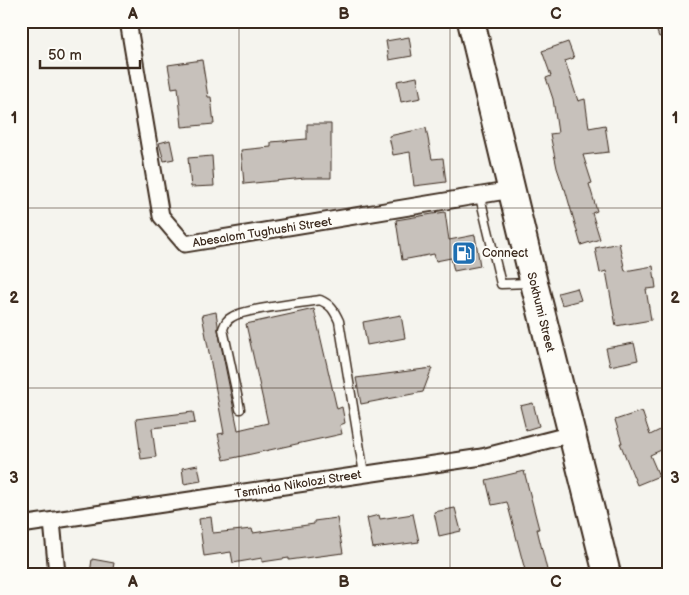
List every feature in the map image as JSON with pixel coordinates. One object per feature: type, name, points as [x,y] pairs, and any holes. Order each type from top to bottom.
[{"type":"highway","name":"Sokhumi Street","points":[[471,21],[607,574]]},
{"type":"street","name":"Abesalom Tughushi Street","points":[[128,21],[161,216],[185,244],[480,197],[512,190]]},
{"type":"street","name":"Tsminda Nikolozi Street","points":[[21,526],[482,457],[572,434]]},
{"type":"street","points":[[52,522],[57,574]]},
{"type":"lane","points":[[480,197],[501,284],[534,283]]},
{"type":"lane","points":[[240,408],[223,330],[225,323],[232,316],[245,312],[320,300],[328,304],[334,310],[339,321],[364,474]]},
{"type":"building","points":[[653,21],[668,21],[668,34],[659,37]]},
{"type":"building","points":[[409,37],[412,56],[389,60],[386,41]]},
{"type":"building","points":[[568,42],[574,58],[565,61],[578,101],[585,99],[589,128],[605,125],[609,152],[583,155],[592,183],[589,184],[597,211],[592,213],[600,239],[581,245],[557,168],[550,134],[558,133],[553,99],[546,78],[551,76],[542,51]]},
{"type":"building","points":[[202,60],[208,97],[211,97],[214,124],[182,127],[178,87],[172,88],[168,65]]},
{"type":"building","points":[[417,77],[421,98],[401,102],[397,81]]},
{"type":"building","points":[[307,124],[331,124],[331,178],[305,178],[244,184],[241,150],[271,147],[271,142],[307,139]]},
{"type":"building","points":[[426,128],[432,159],[443,158],[446,182],[414,186],[410,152],[393,155],[389,136]]},
{"type":"building","points":[[170,140],[174,159],[164,161],[159,143]]},
{"type":"building","points":[[212,156],[214,186],[191,187],[188,158]]},
{"type":"building","points":[[445,212],[449,240],[475,235],[480,266],[454,271],[451,258],[436,261],[434,254],[402,260],[396,220]]},
{"type":"building","points":[[619,243],[625,271],[653,266],[656,288],[646,289],[651,320],[616,326],[606,271],[600,273],[595,248]]},
{"type":"building","points":[[577,288],[581,300],[562,305],[558,293]]},
{"type":"building","points":[[314,309],[337,409],[342,407],[345,423],[340,425],[342,434],[224,460],[218,434],[224,433],[202,315],[216,312],[238,430],[268,423],[246,324]]},
{"type":"building","points":[[401,315],[405,338],[367,345],[363,322]]},
{"type":"building","points":[[634,343],[638,360],[610,366],[606,348]]},
{"type":"building","points":[[432,368],[423,392],[361,404],[356,378]]},
{"type":"building","points":[[533,403],[539,426],[526,430],[520,406]]},
{"type":"building","points":[[642,411],[650,435],[660,430],[668,447],[650,455],[659,476],[637,485],[620,443],[622,443],[615,420]]},
{"type":"building","points":[[193,412],[195,423],[152,428],[156,457],[141,459],[136,419]]},
{"type":"building","points":[[198,465],[201,481],[184,484],[182,468]]},
{"type":"building","points":[[524,471],[548,574],[526,574],[507,502],[492,505],[486,480]]},
{"type":"building","points":[[455,508],[461,531],[439,536],[434,512]]},
{"type":"building","points":[[413,514],[419,542],[373,548],[367,518],[379,515],[380,519]]},
{"type":"building","points":[[211,517],[213,533],[252,529],[253,533],[314,524],[314,521],[337,518],[343,553],[262,562],[262,558],[233,563],[231,552],[204,556],[199,519]]},
{"type":"building","points":[[92,559],[114,563],[112,574],[90,574]]},
{"type":"place","name":"Connect","points":[[464,253]]}]
